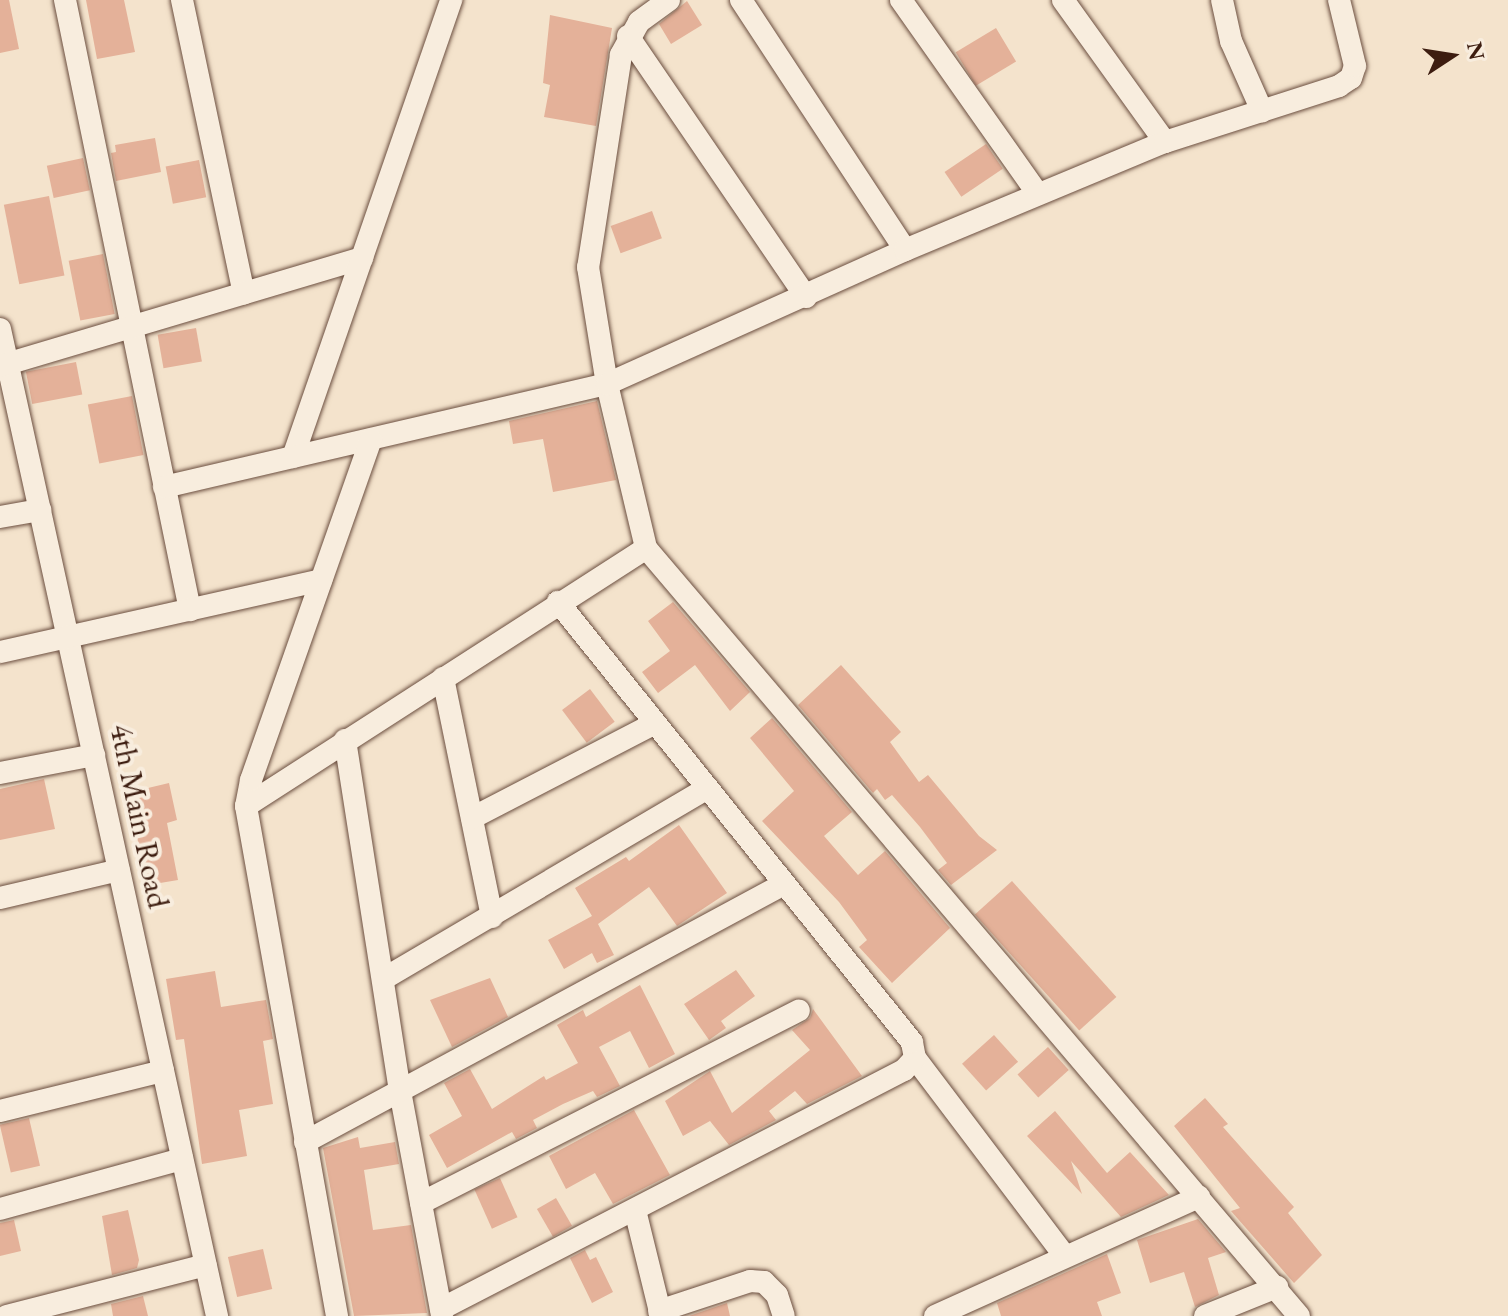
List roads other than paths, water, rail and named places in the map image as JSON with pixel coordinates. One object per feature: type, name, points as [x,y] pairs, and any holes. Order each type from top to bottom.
[{"type":"street","points":[[65,0],[135,326],[190,610]]},
{"type":"street","points":[[182,0],[244,294]]},
{"type":"street","points":[[293,457],[451,0]]},
{"type":"street","points":[[669,0],[628,36],[592,218],[588,267],[607,384],[646,548],[1299,1316]]},
{"type":"street","points":[[741,0],[905,250]]},
{"type":"street","points":[[901,0],[1038,194]]},
{"type":"street","points":[[1063,0],[1165,142]]},
{"type":"street","points":[[1222,0],[1231,41],[1262,111]]},
{"type":"street","points":[[164,487],[607,384],[905,250],[1038,194],[1165,142],[1351,78],[1355,66],[1339,0]]},
{"type":"street","points":[[628,36],[806,297]]},
{"type":"street","points":[[4,365],[362,258]]},
{"type":"street","name":"4th Main Road","points":[[0,329],[4,365],[40,510],[217,1316]]},
{"type":"street","points":[[337,1316],[246,806],[371,439]]},
{"type":"street","points":[[0,517],[40,510]]},
{"type":"street","points":[[246,806],[646,548]]},
{"type":"street","points":[[0,652],[321,580]]},
{"type":"street","points":[[558,602],[912,1042],[915,1058],[1064,1255]]},
{"type":"street","points":[[443,678],[492,917]]},
{"type":"street","points":[[472,818],[655,723]]},
{"type":"street","points":[[345,740],[385,978],[400,1091],[442,1313],[904,1070],[915,1058]]},
{"type":"street","points":[[0,773],[94,755]]},
{"type":"street","points":[[385,978],[707,788]]},
{"type":"street","points":[[0,898],[119,870]]},
{"type":"street","points":[[305,1142],[784,884]]},
{"type":"street","points":[[421,1203],[799,1010]]},
{"type":"street","points":[[0,1111],[163,1071]]},
{"type":"street","points":[[0,1209],[182,1159]]},
{"type":"street","points":[[935,1316],[1064,1255],[1199,1197]]},
{"type":"street","points":[[635,1210],[660,1313],[750,1281],[764,1282],[777,1295],[784,1316]]},
{"type":"street","points":[[7,1316],[206,1265]]},
{"type":"street","points":[[1205,1316],[1277,1287]]}]
